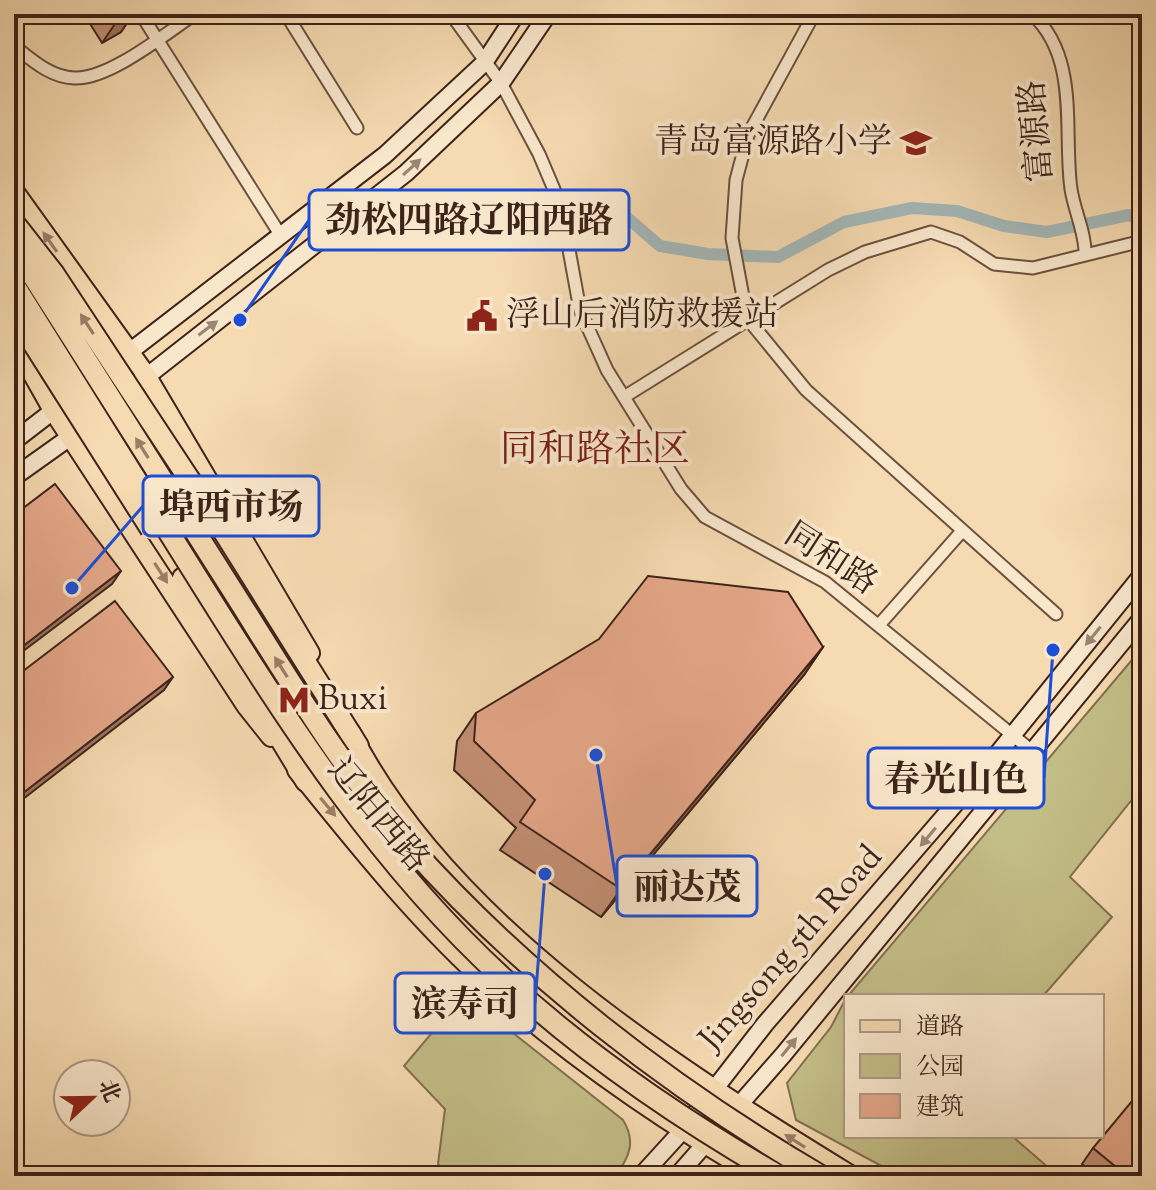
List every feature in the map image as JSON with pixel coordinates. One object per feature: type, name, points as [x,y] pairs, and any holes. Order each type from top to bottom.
[{"type":"highway","points":[[14,223],[54,274],[222,529],[358,746]]},
{"type":"highway","points":[[14,246],[295,689],[354,777],[405,841],[467,907],[598,1023],[764,1142],[821,1176]]},
{"type":"highway","points":[[14,285],[264,685],[357,820],[405,876],[503,979],[586,1049],[779,1176]]},
{"type":"highway","points":[[14,313],[183,578],[306,781]]},
{"type":"main road","points":[[14,441],[385,155],[484,63],[516,14]]},
{"type":"main road","points":[[14,477],[72,438],[146,375],[406,173],[501,83],[548,14]]},
{"type":"main road","name":"辽阳西路","points":[[14,191],[146,375],[252,550],[358,746],[417,832],[463,885],[524,944],[591,999],[711,1089],[852,1176]]},
{"type":"main road","name":"辽阳西路","points":[[14,341],[54,412],[247,707],[403,899],[494,989],[568,1050],[682,1131],[759,1176]]},
{"type":"main road","name":"Jingsong 5th Road","points":[[641,1176],[682,1131],[711,1089],[1010,737],[1142,575]]},
{"type":"main road","name":"Jingsong 5th Road","points":[[677,1176],[1142,618]]},
{"type":"street","points":[[141,14],[281,236]]},
{"type":"street","points":[[14,46],[42,68],[75,78],[100,72],[195,14]]},
{"type":"street","points":[[286,14],[357,128]]},
{"type":"street","name":"同和路","points":[[451,14],[501,83],[539,154],[561,206],[580,310],[607,370],[681,489],[705,517],[825,582],[1010,737],[1032,751]]},
{"type":"street","points":[[814,14],[748,135],[736,180],[732,238],[736,275],[747,318],[806,390],[1056,614]]},
{"type":"street","name":"富源路","points":[[1032,14],[1049,34],[1062,66],[1074,209],[1085,252]]},
{"type":"street","points":[[624,397],[747,318],[865,252],[931,232],[960,242],[994,264],[1033,268],[1085,252],[1142,241]]},
{"type":"street","points":[[879,625],[962,531]]},
{"type":"green space","points":[[1142,648],[1142,787],[1070,877],[1112,917],[1045,994],[850,994]]},
{"type":"green space","points":[[467,991],[503,1025],[623,1120],[630,1149],[615,1176],[447,1176],[438,1164],[445,1109],[404,1066]]},
{"type":"green space","points":[[844,1002],[844,1138],[1014,1138],[1058,1176],[900,1176],[796,1120],[787,1083],[831,1027]]},
{"type":"building","points":[[55,484],[121,571],[14,653],[14,515]]},
{"type":"building","points":[[648,576],[788,592],[823,647],[621,889],[520,822],[535,800],[474,741],[476,713],[599,639]]},
{"type":"building","points":[[115,601],[173,677],[14,800],[14,678]]},
{"type":"building","points":[[1142,1089],[1142,1176],[1127,1176],[1093,1148]]},
{"type":"waterway","points":[[579,201],[623,214],[660,246],[708,254],[778,257],[844,222],[912,208],[957,211],[1004,226],[1047,232],[1129,215],[1142,219]]},
{"type":"place","name":"青岛富源路小学","points":[[916,143]]},
{"type":"place","name":"浮山后消防救援站","points":[[482,316]]},
{"type":"place","name":"劲松四路辽阳西路","points":[[240,320]]},
{"type":"place","name":"埠西市场","points":[[72,588]]},
{"type":"place","name":"春光山色","points":[[1053,650]]},
{"type":"place","name":"Buxi","points":[[294,700]]},
{"type":"place","name":"丽达茂","points":[[596,755]]},
{"type":"place","name":"滨寿司","points":[[545,874]]},
{"type":"district","name":"同和路社区","points":[[595,452]]}]
